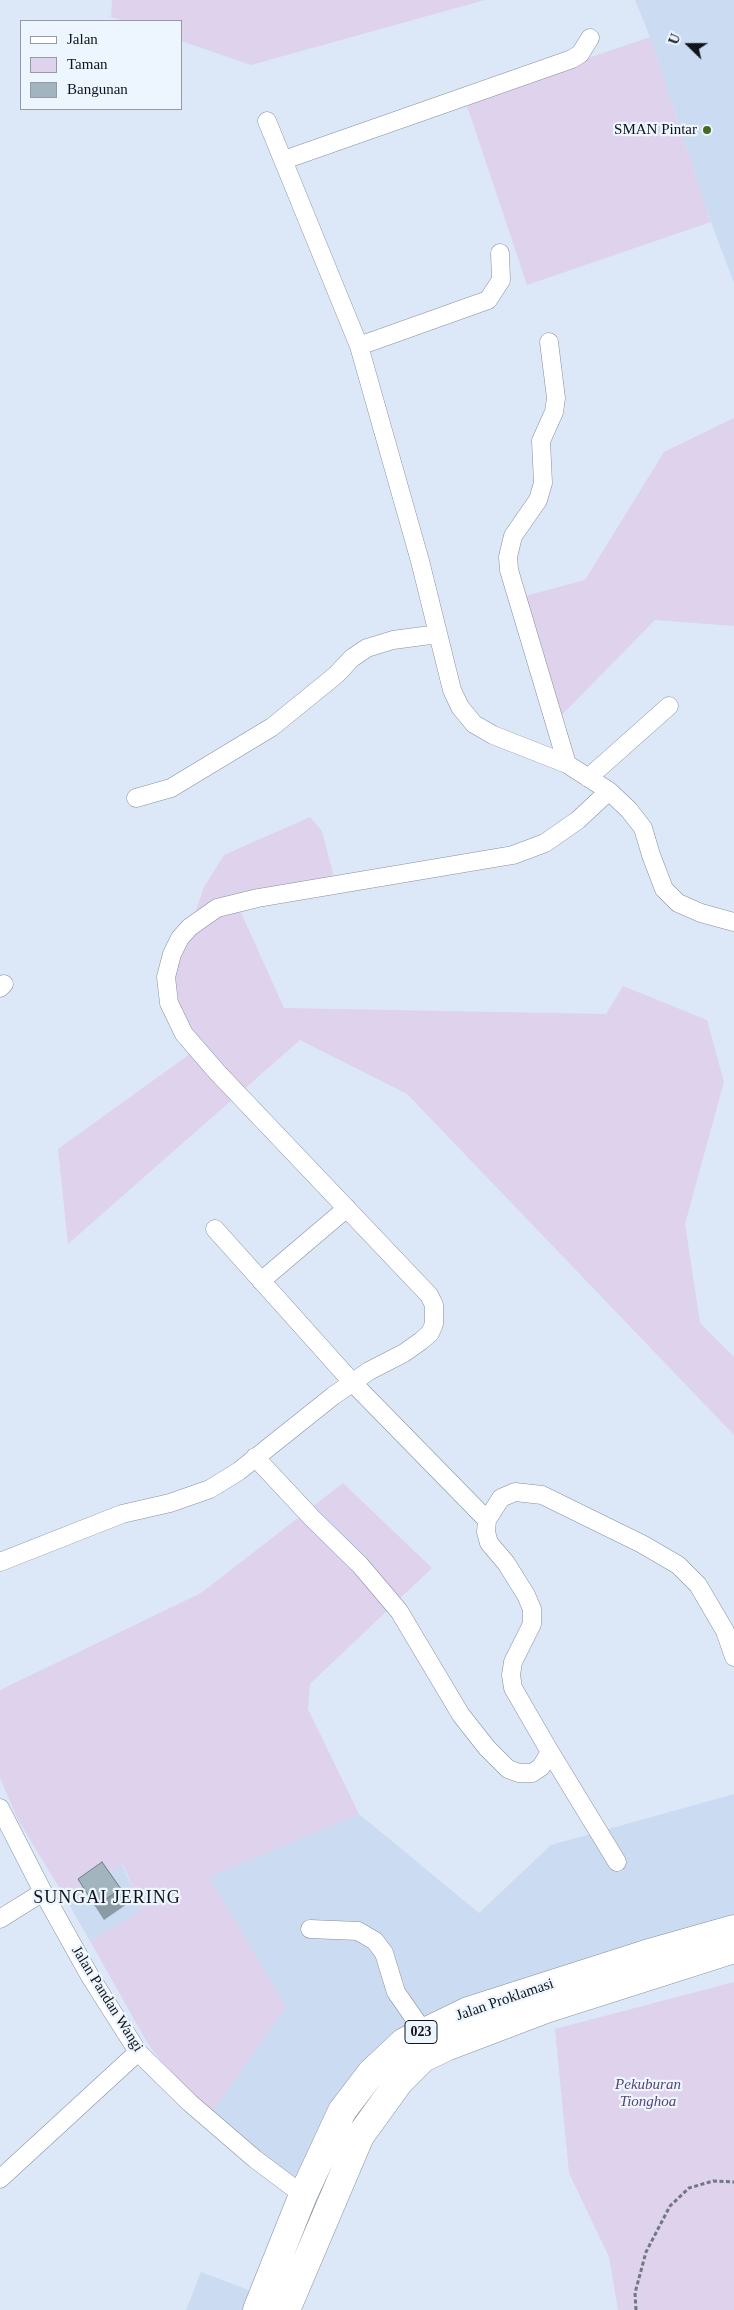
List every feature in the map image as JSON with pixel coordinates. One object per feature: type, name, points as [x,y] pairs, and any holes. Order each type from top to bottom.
[{"type":"highway","name":"Jalan Proklamasi","points":[[286,2310],[360,2136],[399,2082],[423,2058],[446,2047],[546,2009],[734,1929]]},
{"type":"highway","name":"Jalan Proklamasi","points":[[257,2310],[303,2195],[342,2111],[371,2073],[404,2042],[468,2011],[648,1965],[734,1949]]},
{"type":"street","points":[[284,160],[572,59],[580,54],[590,38]]},
{"type":"street","points":[[267,121],[359,346],[420,561],[452,690],[460,707],[474,724],[493,735],[567,764],[609,791],[644,828],[651,855],[664,889],[678,903],[701,913],[734,922]]},
{"type":"street","points":[[359,346],[488,300],[501,280],[500,253]]},
{"type":"street","points":[[549,342],[556,398],[554,412],[541,441],[543,483],[538,500],[513,536],[508,557],[509,570],[567,764]]},
{"type":"street","points":[[136,798],[171,788],[272,727],[336,675],[352,658],[367,648],[393,640],[438,634]]},
{"type":"street","points":[[588,778],[669,706]]},
{"type":"street","points":[[0,1562],[122,1514],[170,1503],[210,1489],[239,1471],[352,1382],[421,1341],[430,1333],[435,1315],[434,1305],[429,1295],[217,1072],[184,1034],[169,1003],[166,978],[172,954],[180,938],[190,927],[217,908],[258,898],[513,854],[545,843],[578,820],[609,791]]},
{"type":"street","points":[[261,1281],[347,1208]]},
{"type":"street","points":[[215,1229],[352,1382],[487,1520]]},
{"type":"street","points":[[255,1458],[360,1565],[399,1611],[461,1715],[498,1761],[508,1769],[519,1773],[532,1773],[542,1767],[550,1752]]},
{"type":"street","points":[[617,1862],[513,1688],[510,1675],[513,1662],[532,1624],[532,1609],[526,1595],[506,1563],[489,1543],[486,1532],[487,1520],[501,1498],[515,1492],[542,1495],[642,1544],[678,1565],[698,1585],[725,1631],[734,1657]]},
{"type":"street","name":"Jalan Pandan Wangi","points":[[0,1808],[43,1892],[91,1978],[138,2052],[190,2103],[255,2160],[303,2195]]},
{"type":"street","points":[[0,1919],[43,1892]]},
{"type":"street","points":[[310,1929],[358,1931],[375,1941],[384,1953],[396,1992],[424,2031]]},
{"type":"street","points":[[0,2179],[138,2052]]},
{"type":"path","points":[[636,2310],[635,2293],[646,2252],[670,2206],[689,2188],[713,2181],[734,2182]]},
{"type":"shaded area","name":"SMAN Pintar","points":[[635,0],[734,0],[734,283],[711,222],[650,37]]},
{"type":"shaded area","points":[[734,1794],[734,1919],[400,2036],[301,2181],[262,2158],[210,2115],[209,1877],[359,1814],[479,1913],[551,1845]]},
{"type":"shaded area","points":[[122,1865],[142,1910],[90,1941],[63,1894]]},
{"type":"shaded area","points":[[201,2272],[251,2291],[243,2310],[186,2310]]},
{"type":"green space","points":[[112,0],[485,0],[251,65],[182,41],[182,20],[120,20],[111,17]]},
{"type":"green space","points":[[650,37],[711,222],[527,285],[465,100]]},
{"type":"green space","points":[[734,418],[734,626],[655,620],[558,719],[525,596],[585,580],[664,452]]},
{"type":"green space","points":[[310,817],[322,831],[337,889],[239,908],[284,1008],[606,1014],[623,986],[707,1020],[724,1082],[685,1224],[700,1323],[734,1357],[734,1435],[407,1094],[300,1040],[68,1244],[58,1149],[201,1046],[174,1001],[175,971],[204,887],[224,855]]},
{"type":"green space","points":[[343,1483],[432,1568],[310,1684],[308,1709],[359,1814],[209,1877],[286,2007],[210,2115],[153,2051],[90,1941],[142,1910],[123,1865],[63,1894],[18,1820],[0,1778],[0,1690],[201,1593]]},
{"type":"green space","name":"Pekuburan Tionghoa","points":[[734,1982],[734,2310],[618,2310],[609,2257],[569,2173],[555,2029]]},
{"type":"building","points":[[102,1862],[121,1889],[95,1906],[78,1879]]},
{"type":"place","name":"SMAN Pintar","points":[[707,130]]},
{"type":"district","name":"SUNGAI JERING","points":[[107,1898]]}]
